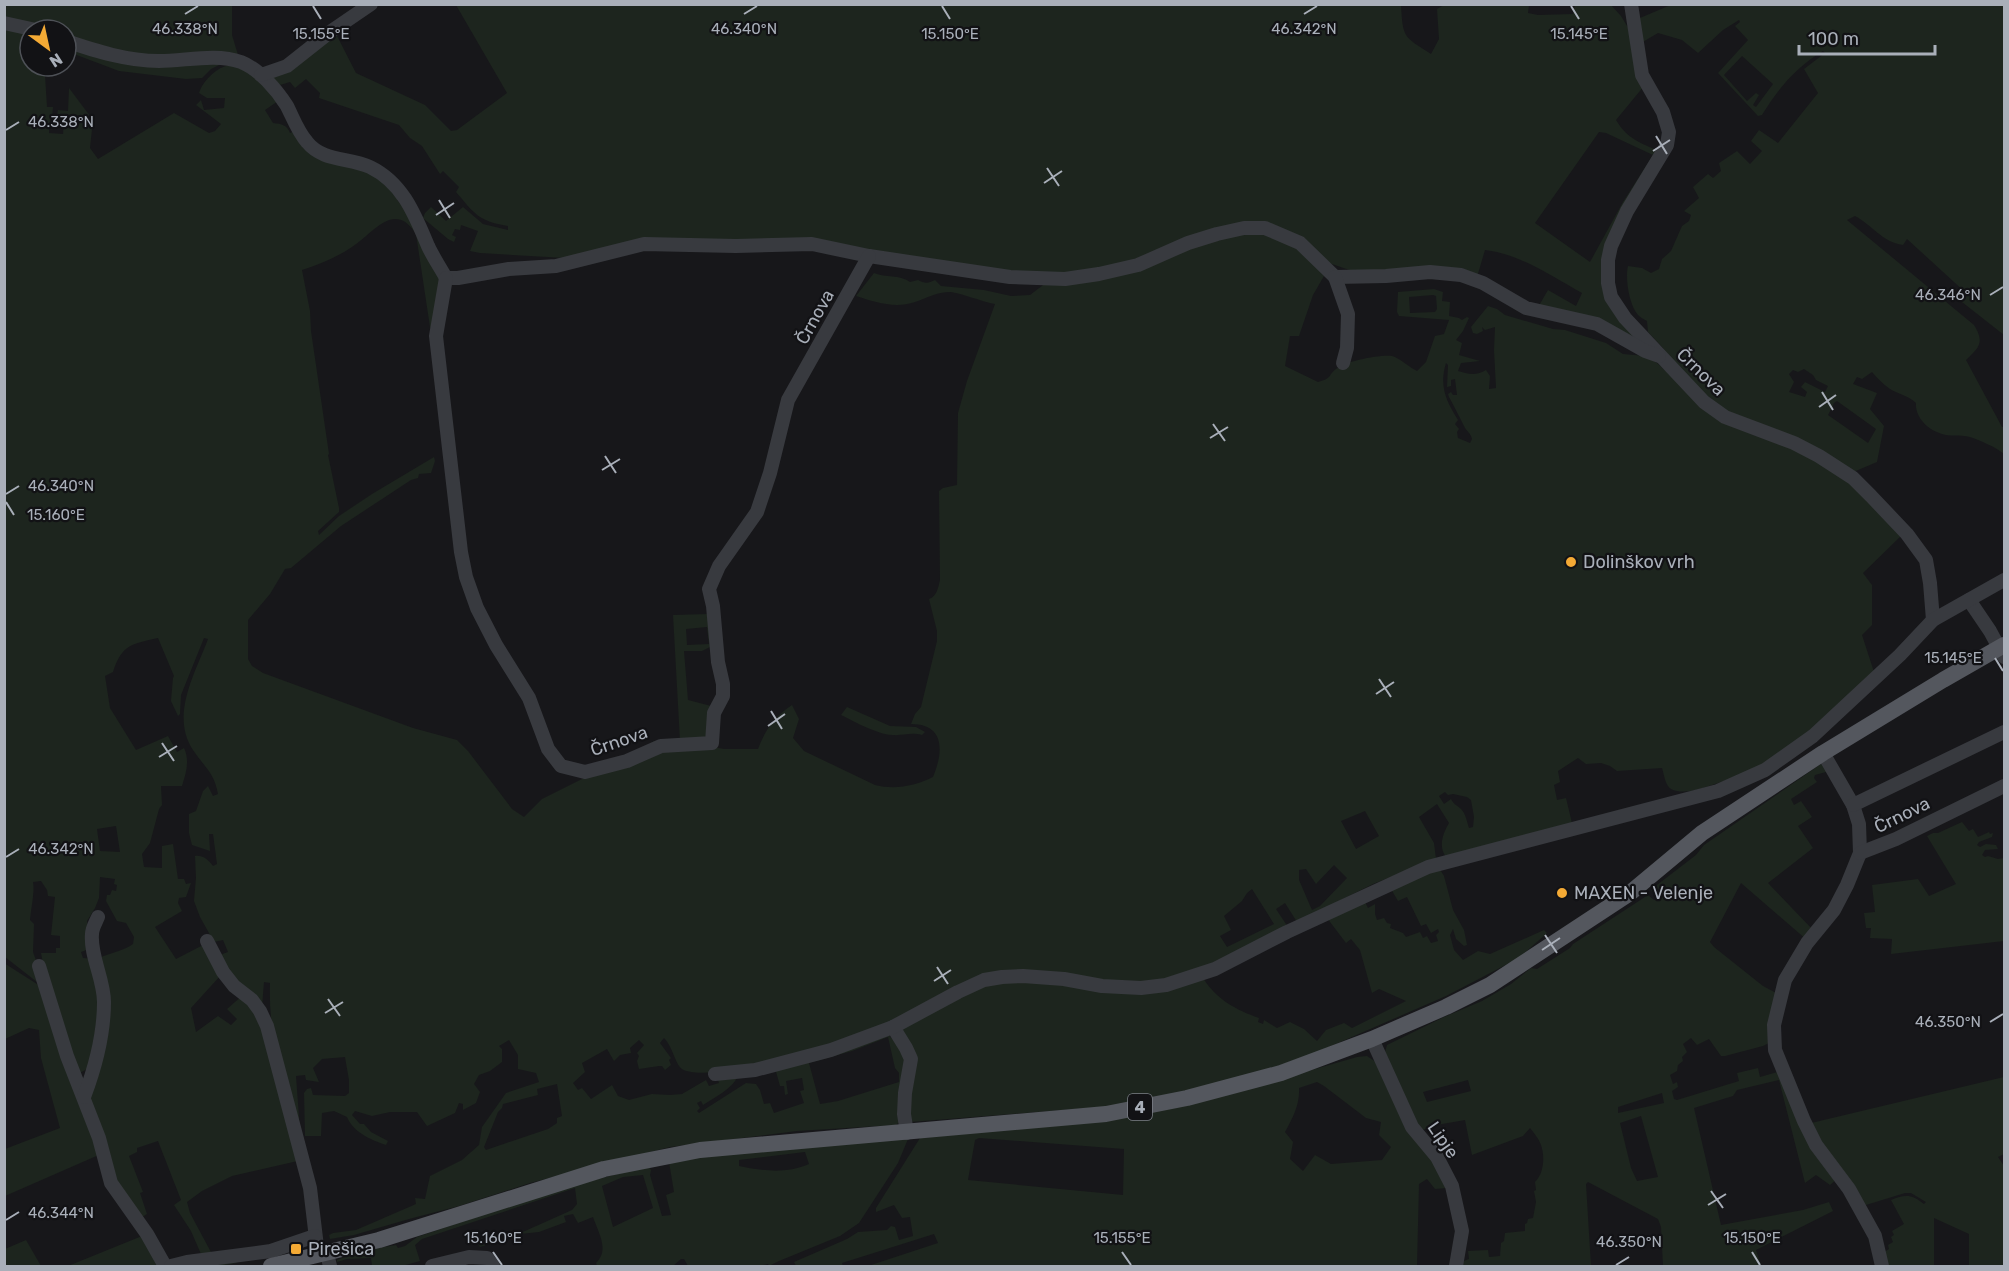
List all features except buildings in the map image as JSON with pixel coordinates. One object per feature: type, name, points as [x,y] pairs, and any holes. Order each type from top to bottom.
[{"type":"main road","name":"4","points":[[271,1266],[325,1258],[604,1169],[700,1149],[907,1133],[1106,1114],[1187,1098],[1281,1073],[1372,1040],[1446,1007],[1499,979],[1630,893],[1702,833],[1823,753],[1943,680],[2003,650]]},
{"type":"street","points":[[261,75],[287,66],[330,32],[371,4]]},
{"type":"street","name":"Črnova","points":[[1630,8],[1642,75],[1663,112],[1669,132],[1667,145],[1639,189],[1614,238],[1608,260],[1608,283],[1611,297],[1625,318],[1659,356],[1696,395],[1718,412],[1725,417],[1794,443],[1853,478],[1907,534],[1926,560],[1933,620]]},
{"type":"street","points":[[78,45],[131,60],[214,58],[244,63],[261,75],[286,104],[307,142],[317,151],[330,157],[370,167],[403,194],[446,278],[508,269],[556,266],[644,244],[812,244],[869,256],[1011,277],[1065,279],[1138,265],[1188,243],[1218,234],[1244,228],[1265,228],[1300,243],[1335,277],[1348,314],[1347,348],[1343,363]]},
{"type":"street","name":"Črnova","points":[[446,278],[436,336],[461,552],[466,577],[477,608],[496,645],[529,698],[548,749],[561,766],[585,772],[627,760],[661,746],[712,743],[714,713],[723,696],[723,684],[709,589],[719,566],[757,512],[771,473],[788,400],[869,256]]},
{"type":"street","points":[[1335,277],[1430,272],[1461,275],[1483,283],[1526,308],[1597,324],[1645,351],[1659,356]]},
{"type":"street","points":[[715,1074],[755,1070],[831,1050],[893,1027],[958,992],[984,980],[1002,976],[1064,979],[1102,986],[1141,988],[1166,986],[1215,969],[1287,932],[1428,867],[1718,791],[1765,770],[1813,736],[1900,655],[1933,620],[2004,580]]},
{"type":"street","points":[[1969,600],[2003,650]]},
{"type":"street","name":"Črnova","points":[[1853,805],[2004,732]]},
{"type":"street","name":"Črnova","points":[[1823,753],[1853,805],[1859,824],[1860,853],[1896,839],[2004,786]]},
{"type":"street","points":[[1860,853],[1834,910],[1807,943],[1785,980],[1774,1025],[1775,1050],[1816,1145],[1849,1189],[1875,1236],[1882,1266]]},
{"type":"street","points":[[84,1097],[92,1075],[104,1002],[101,979],[92,945],[92,931],[98,917]]},
{"type":"street","points":[[207,941],[223,972],[234,986],[252,1000],[267,1026],[310,1188],[315,1236],[325,1258]]},
{"type":"street","points":[[39,966],[67,1056],[99,1138],[111,1183],[147,1234],[165,1266]]},
{"type":"street","points":[[893,1027],[910,1059],[904,1114],[907,1133]]},
{"type":"street","name":"Lipje","points":[[1372,1040],[1412,1127],[1437,1157],[1452,1186],[1462,1231],[1456,1266]]},
{"type":"street","points":[[171,1266],[271,1251],[315,1236]]},
{"type":"street","points":[[432,1266],[469,1257],[487,1258],[493,1266]]},
{"type":"shaded area","points":[[1673,4],[2004,5],[2004,335],[1962,302],[1966,293],[1907,239],[1903,245],[1896,243],[1883,237],[1855,216],[1847,220],[1974,325],[1980,341],[1966,360],[2004,427],[2004,454],[1970,437],[1945,435],[1932,430],[1920,418],[1916,403],[1890,389],[1872,372],[1862,379],[1857,377],[1853,384],[1877,393],[1870,409],[1884,426],[1877,462],[1851,473],[1729,414],[1683,376],[1648,332],[1647,321],[1639,316],[1632,305],[1628,291],[1628,266],[1642,268],[1651,273],[1659,269],[1662,259],[1671,251],[1682,226],[1689,221],[1691,215],[1684,211],[1699,198],[1693,187],[1708,174],[1713,178],[1721,171],[1719,163],[1737,151],[1750,164],[1762,151],[1751,141],[1759,130],[1778,143],[1818,93],[1804,69],[1825,53],[1823,51],[1813,57],[1796,71],[1774,96],[1762,115],[1758,116],[1718,73],[1748,40],[1735,26],[1740,22],[1739,20],[1723,30],[1698,53],[1682,40],[1658,33],[1641,43],[1640,18]],"holes":[[[1742,56],[1773,84],[1756,107],[1753,105],[1759,95],[1756,93],[1747,101],[1724,75]],[[1804,369],[1816,380],[1828,386],[1825,392],[1805,382],[1801,387],[1807,392],[1805,397],[1789,392],[1794,382],[1789,374],[1793,370],[1798,372]],[[1837,401],[1876,429],[1868,443],[1828,415]]]},
{"type":"shaded area","points":[[5,5],[232,5],[232,35],[238,55],[150,59],[78,39],[78,18],[18,18],[18,22],[5,19]]},
{"type":"shaded area","points":[[456,5],[1401,5],[1406,35],[1431,54],[1439,39],[1437,9],[1444,5],[1529,5],[1528,13],[1538,15],[1573,14],[1575,5],[1611,5],[1632,34],[1644,86],[1616,120],[1630,136],[1660,152],[1603,271],[1643,344],[1537,309],[1548,290],[1576,306],[1582,293],[1511,256],[1485,250],[1477,277],[1361,274],[1329,263],[1267,224],[1147,258],[1068,274],[1013,273],[790,239],[710,239],[565,258],[480,253],[470,251],[478,231],[461,225],[460,230],[455,229],[452,235],[456,237],[454,242],[423,218],[425,213],[431,207],[446,221],[463,207],[483,224],[508,230],[508,226],[483,219],[473,211],[456,192],[459,187],[443,171],[440,174],[422,146],[410,138],[399,125],[319,98],[320,93],[306,79],[295,88],[290,82],[280,85],[268,78],[335,32],[356,73],[425,105],[451,131],[457,130],[507,93]],"holes":[[[1599,132],[1606,133],[1653,155],[1623,202],[1590,262],[1535,223]]]},
{"type":"shaded area","points":[[4,28],[18,31],[18,78],[45,78],[47,107],[53,107],[49,133],[63,134],[64,121],[56,119],[58,110],[68,111],[69,88],[93,120],[90,148],[98,159],[174,113],[209,133],[215,131],[221,124],[196,105],[201,100],[204,110],[224,108],[225,98],[207,98],[199,93],[216,71],[225,66],[234,65],[252,72],[281,99],[265,110],[273,123],[284,125],[290,133],[296,130],[306,145],[317,154],[376,173],[401,196],[397,200],[418,223],[421,238],[441,277],[442,294],[435,315],[434,335],[430,327],[416,234],[408,224],[400,220],[392,219],[384,222],[346,251],[302,270],[310,311],[328,455],[339,508],[339,512],[318,531],[319,535],[339,516],[372,494],[434,457],[435,461],[431,473],[419,474],[418,478],[411,480],[341,526],[291,568],[285,569],[270,594],[248,620],[248,659],[252,666],[263,673],[413,728],[457,740],[512,809],[524,817],[542,799],[592,774],[604,764],[627,760],[654,741],[680,741],[673,615],[709,614],[710,647],[702,651],[684,651],[688,700],[711,706],[711,732],[706,742],[708,746],[724,749],[758,749],[771,724],[792,705],[799,719],[793,738],[804,751],[875,785],[905,786],[933,777],[940,750],[936,734],[922,725],[911,724],[921,707],[937,641],[937,631],[929,599],[938,589],[940,580],[939,491],[957,485],[958,413],[995,304],[950,292],[900,305],[885,304],[856,296],[874,273],[910,282],[918,280],[927,283],[935,280],[941,286],[984,290],[1011,296],[1030,295],[1047,282],[1093,281],[1130,272],[1203,241],[1234,232],[1261,231],[1291,241],[1306,253],[1324,276],[1313,295],[1299,336],[1290,336],[1285,366],[1318,382],[1328,378],[1336,369],[1347,363],[1380,356],[1392,356],[1417,371],[1426,362],[1435,336],[1444,334],[1449,320],[1399,316],[1397,312],[1398,292],[1434,289],[1443,292],[1442,301],[1450,302],[1449,316],[1462,320],[1469,318],[1456,340],[1462,343],[1459,355],[1480,361],[1461,363],[1458,371],[1472,374],[1486,370],[1490,376],[1489,389],[1496,388],[1495,327],[1485,330],[1482,327],[1483,331],[1477,334],[1473,333],[1471,327],[1488,306],[1505,315],[1606,343],[1623,354],[1645,356],[1657,363],[1717,417],[1788,443],[1829,465],[1867,494],[1902,535],[1863,573],[1872,585],[1872,625],[1862,635],[1874,672],[1809,735],[1780,756],[1752,771],[1692,791],[1676,791],[1669,787],[1662,768],[1617,771],[1601,763],[1586,764],[1578,758],[1558,771],[1560,782],[1554,785],[1557,800],[1566,798],[1572,823],[1446,857],[1442,844],[1449,823],[1437,804],[1419,817],[1434,843],[1436,859],[1373,884],[1297,922],[1285,903],[1276,909],[1288,927],[1188,976],[1160,983],[1131,984],[1041,973],[1004,973],[958,987],[862,1036],[767,1064],[715,1072],[695,1072],[682,1069],[664,1038],[660,1043],[671,1058],[669,1060],[671,1065],[665,1070],[662,1066],[639,1069],[637,1053],[644,1045],[639,1040],[630,1048],[631,1053],[620,1055],[614,1061],[607,1049],[582,1063],[585,1072],[573,1083],[578,1090],[582,1088],[591,1099],[612,1085],[618,1096],[629,1100],[652,1094],[682,1094],[706,1080],[709,1086],[719,1083],[717,1077],[737,1073],[735,1081],[723,1092],[703,1105],[701,1101],[697,1103],[700,1108],[697,1111],[699,1113],[746,1083],[756,1084],[764,1104],[770,1103],[774,1113],[804,1103],[800,1091],[804,1090],[802,1078],[786,1081],[788,1094],[785,1095],[784,1086],[780,1086],[775,1068],[851,1047],[887,1034],[902,1047],[906,1054],[901,1099],[902,1120],[896,1125],[797,1131],[670,1147],[530,1183],[459,1206],[354,1235],[330,1239],[329,1235],[333,1233],[356,1230],[416,1204],[415,1198],[425,1199],[430,1176],[462,1160],[479,1145],[482,1127],[506,1093],[539,1082],[536,1073],[518,1069],[518,1055],[509,1040],[499,1046],[502,1049],[502,1062],[490,1071],[479,1075],[474,1084],[480,1092],[476,1103],[463,1110],[463,1104],[459,1103],[455,1113],[427,1126],[417,1112],[390,1112],[372,1116],[355,1111],[352,1115],[360,1124],[364,1124],[371,1132],[388,1141],[386,1145],[363,1135],[347,1117],[334,1111],[322,1113],[321,1136],[305,1136],[304,1093],[307,1089],[311,1088],[313,1095],[345,1096],[349,1093],[345,1057],[322,1059],[313,1068],[319,1082],[306,1080],[305,1075],[296,1076],[300,1130],[297,1130],[274,1039],[270,983],[264,982],[262,1007],[228,976],[217,956],[228,952],[223,940],[214,942],[194,901],[195,856],[205,858],[213,866],[217,864],[213,834],[209,834],[210,851],[192,845],[189,833],[189,814],[196,811],[203,791],[208,786],[213,796],[218,794],[211,775],[193,750],[184,723],[184,709],[191,680],[208,639],[204,638],[181,695],[178,716],[171,701],[174,676],[158,638],[129,647],[120,656],[113,672],[105,676],[110,708],[136,750],[168,736],[177,752],[184,748],[186,753],[187,767],[182,786],[161,786],[162,805],[150,843],[142,854],[144,867],[162,868],[162,846],[173,844],[178,879],[184,879],[186,884],[191,883],[186,897],[179,898],[178,903],[182,911],[155,927],[176,959],[205,944],[221,975],[191,1008],[196,1032],[218,1016],[231,1025],[237,1019],[227,1009],[243,995],[260,1016],[264,1026],[280,1090],[302,1160],[232,1176],[202,1191],[187,1202],[190,1213],[212,1254],[201,1254],[191,1231],[174,1205],[181,1200],[158,1141],[137,1148],[137,1152],[129,1156],[143,1192],[140,1193],[147,1214],[139,1219],[113,1182],[102,1137],[88,1099],[100,1040],[106,983],[99,958],[133,944],[134,937],[126,923],[117,921],[106,901],[107,895],[110,895],[112,890],[116,891],[115,879],[100,877],[99,898],[87,921],[89,949],[81,952],[83,958],[94,959],[100,975],[98,1021],[92,1058],[86,1070],[79,1073],[71,1064],[45,974],[41,953],[56,953],[56,948],[60,948],[60,936],[51,935],[55,897],[48,896],[41,881],[33,882],[30,920],[34,924],[33,952],[42,977],[41,982],[37,982],[5,957]],"holes":[[[1436,296],[1437,309],[1435,312],[1410,313],[1409,297]],[[1446,363],[1448,365],[1447,387],[1451,386],[1451,380],[1455,379],[1457,395],[1451,392],[1448,394],[1472,439],[1470,443],[1458,438],[1459,429],[1455,424],[1458,420],[1447,400],[1443,379]],[[707,627],[709,644],[687,645],[686,629]],[[1445,792],[1448,795],[1467,797],[1471,800],[1473,827],[1469,828],[1463,811],[1451,799],[1444,804],[1439,796]],[[1365,811],[1379,836],[1356,849],[1341,821]],[[116,826],[120,852],[100,851],[97,829]],[[1334,865],[1347,878],[1320,906],[1312,910],[1299,880],[1299,870],[1306,869],[1316,884]],[[1252,889],[1274,924],[1227,947],[1220,936],[1231,930],[1224,916],[1242,901]],[[888,1037],[895,1068],[899,1073],[899,1082],[838,1101],[820,1104],[809,1063],[852,1051]],[[557,1084],[562,1116],[557,1118],[557,1123],[548,1129],[486,1150],[484,1147],[503,1104],[538,1095],[537,1089]]]},
{"type":"shaded area","points":[[78,47],[108,58],[227,61],[211,69],[202,78],[186,79],[119,71],[78,56]]},
{"type":"shaded area","points":[[847,707],[890,726],[916,727],[925,732],[922,735],[892,735],[880,732],[841,715]]},
{"type":"shaded area","points":[[1821,764],[1827,768],[1826,772],[1815,775],[1817,782],[1791,799],[1794,805],[1801,801],[1812,817],[1798,826],[1813,848],[1768,883],[1814,931],[1807,940],[1741,883],[1710,942],[1763,986],[1778,994],[1771,1042],[1721,1056],[1709,1039],[1697,1045],[1691,1038],[1683,1044],[1687,1052],[1682,1057],[1683,1061],[1678,1065],[1677,1071],[1670,1075],[1673,1084],[1677,1082],[1678,1087],[1672,1091],[1674,1099],[1677,1100],[1739,1081],[1737,1073],[1758,1068],[1760,1077],[1781,1071],[1838,1178],[1830,1185],[1816,1175],[1805,1183],[1779,1080],[1737,1090],[1733,1096],[1694,1108],[1721,1225],[1803,1210],[1829,1202],[1833,1211],[1756,1250],[1761,1266],[1663,1266],[1661,1227],[1658,1219],[1588,1182],[1586,1184],[1591,1266],[1462,1266],[1461,1262],[1469,1259],[1468,1251],[1488,1250],[1489,1257],[1500,1256],[1505,1233],[1525,1231],[1528,1219],[1533,1218],[1536,1202],[1535,1182],[1543,1165],[1541,1145],[1530,1128],[1523,1136],[1472,1155],[1465,1120],[1422,1130],[1416,1125],[1385,1052],[1387,1045],[1482,1001],[1511,984],[1531,968],[1537,969],[1570,948],[1648,895],[1656,899],[1651,890],[1696,855],[1704,845]],"holes":[[[1468,1080],[1471,1091],[1427,1102],[1423,1092]],[[1662,1093],[1664,1103],[1618,1113],[1618,1107]],[[1641,1116],[1658,1177],[1637,1181],[1631,1168],[1620,1123]]]},
{"type":"shaded area","points":[[1962,822],[1969,831],[1973,829],[1978,837],[1989,832],[1993,833],[1992,837],[1977,845],[1980,847],[1986,844],[1996,845],[1998,849],[1985,850],[1982,855],[1998,859],[2004,858],[2004,941],[1891,954],[1892,939],[1870,938],[1871,928],[1866,928],[1864,913],[1875,912],[1872,885],[1918,879],[1929,896],[1956,884],[1927,836]]},
{"type":"shaded area","points":[[1439,868],[1444,876],[1453,910],[1464,930],[1467,945],[1464,946],[1456,939],[1453,929],[1450,935],[1454,950],[1463,960],[1478,951],[1490,954],[1544,930],[1547,933],[1519,958],[1446,996],[1322,1050],[1273,1068],[1198,1089],[1114,1106],[910,1122],[902,1026],[963,994],[1007,979],[1074,985],[1203,978],[1220,998],[1259,1018],[1258,1022],[1263,1024],[1264,1020],[1277,1028],[1290,1022],[1304,1029],[1317,1041],[1326,1030],[1344,1023],[1352,1028],[1406,1001],[1379,989],[1372,993],[1360,950],[1351,939],[1346,943],[1327,918],[1363,898],[1368,908],[1375,904],[1377,920],[1384,918],[1387,923],[1391,924],[1390,928],[1403,933],[1406,937],[1420,932],[1423,938],[1427,936],[1431,943],[1438,941],[1436,935],[1439,932],[1438,929],[1431,933],[1426,924],[1421,926],[1407,897],[1398,901],[1391,889]]},
{"type":"shaded area","points":[[4,963],[40,986],[101,1154],[5,1196],[5,1149],[60,1128],[41,1058],[39,1030],[29,1028],[5,1039]]},
{"type":"shaded area","points":[[1367,1056],[1376,1062],[1437,1162],[1447,1188],[1435,1189],[1427,1179],[1419,1184],[1417,1266],[868,1266],[938,1243],[934,1234],[842,1263],[843,1266],[796,1266],[794,1262],[858,1232],[887,1230],[891,1226],[895,1227],[899,1240],[913,1236],[910,1217],[902,1218],[894,1205],[876,1212],[876,1208],[920,1138],[1026,1128],[1308,1071]],"holes":[[[1317,1082],[1366,1118],[1381,1122],[1379,1135],[1391,1147],[1382,1160],[1331,1164],[1315,1155],[1303,1171],[1290,1159],[1293,1142],[1285,1132],[1295,1111],[1299,1088]],[[979,1138],[1124,1149],[1123,1195],[968,1180],[975,1140]]]},
{"type":"shaded area","points":[[2004,1077],[2004,1154],[1998,1157],[2004,1166],[2004,1266],[1969,1266],[1969,1234],[1934,1218],[1934,1266],[1885,1266],[1883,1253],[1893,1242],[1892,1231],[1904,1224],[1891,1200],[1908,1196],[1924,1204],[1926,1202],[1911,1193],[1905,1193],[1866,1205],[1862,1203],[1807,1124]]},
{"type":"shaded area","points":[[908,1139],[898,1163],[859,1223],[840,1236],[769,1266],[768,1264],[688,1266],[684,1259],[681,1259],[673,1266],[597,1266],[596,1263],[603,1247],[593,1217],[578,1223],[573,1214],[564,1216],[566,1222],[539,1232],[520,1234],[480,1247],[478,1244],[525,1231],[572,1210],[577,1204],[575,1188],[422,1239],[415,1245],[420,1261],[402,1266],[372,1266],[371,1258],[347,1259],[337,1262],[344,1257],[366,1251],[396,1245],[398,1248],[405,1246],[417,1237],[552,1191],[648,1166],[651,1170],[650,1175],[662,1216],[671,1215],[666,1195],[674,1192],[669,1162],[716,1153]],"holes":[[[805,1152],[809,1164],[792,1169],[766,1170],[739,1166],[739,1160]],[[643,1175],[653,1208],[613,1227],[602,1186],[623,1177]]]},
{"type":"shaded area","points":[[142,1236],[155,1261],[235,1260],[237,1263],[219,1266],[68,1266]]},
{"type":"shaded area","points":[[26,1240],[41,1266],[5,1266],[5,1249]]},
{"type":"place","name":"Dolinškov vrh","points":[[1571,562]]},
{"type":"place","name":"MAXEN - Velenje","points":[[1562,893]]},
{"type":"place","name":"Pirešica","points":[[296,1249]]}]
